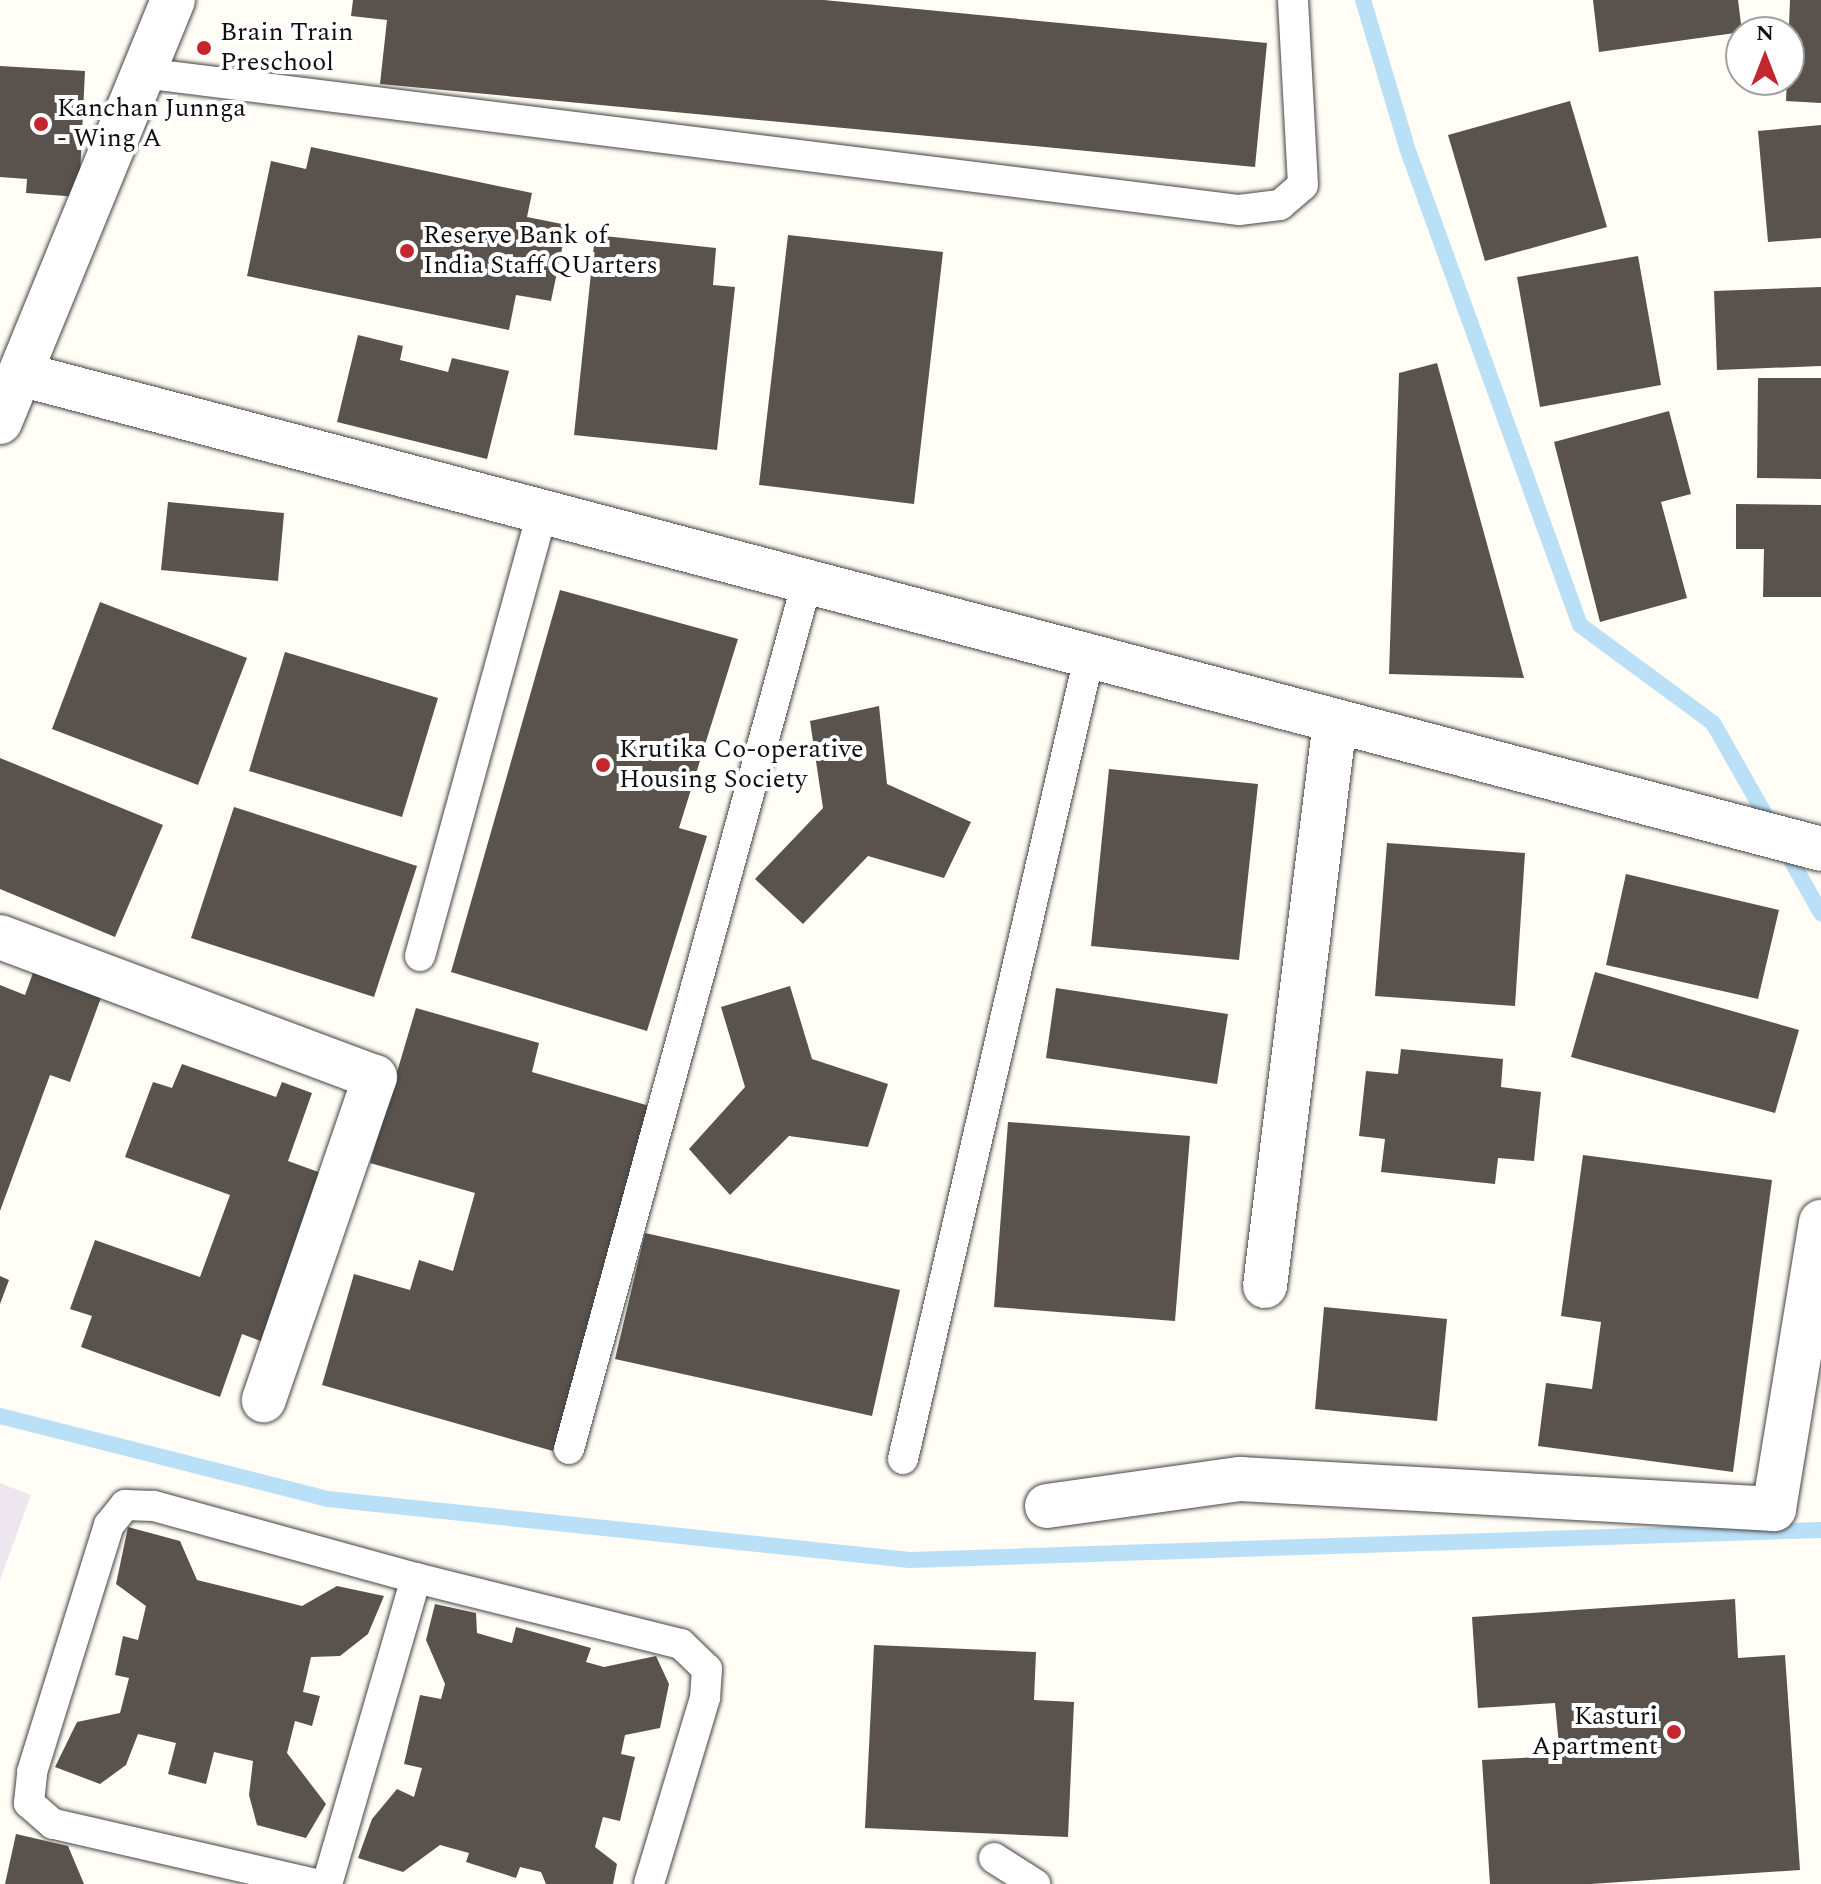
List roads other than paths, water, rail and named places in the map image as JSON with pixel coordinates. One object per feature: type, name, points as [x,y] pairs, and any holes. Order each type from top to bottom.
[{"type":"street","points":[[0,422],[173,0]]},
{"type":"street","points":[[20,374],[1818,847]]},
{"type":"street","points":[[1265,1286],[1335,722]]},
{"type":"street","points":[[0,937],[375,1077],[264,1400]]},
{"type":"street","points":[[1047,1506],[1240,1479],[1774,1509],[1821,1222]]},
{"type":"lane","points":[[143,73],[1239,210],[1280,205],[1303,185],[1293,0]]},
{"type":"lane","points":[[420,956],[542,512]]},
{"type":"lane","points":[[569,1449],[807,582]]},
{"type":"lane","points":[[903,1459],[1089,657]]},
{"type":"lane","points":[[316,1884],[53,1824],[29,1803],[32,1772],[109,1525],[125,1505],[154,1506],[416,1578],[681,1644],[707,1669],[705,1698],[649,1884]]},
{"type":"lane","points":[[327,1884],[416,1578]]},
{"type":"lane","points":[[994,1858],[1035,1884]]},
{"type":"waterway","points":[[1363,0],[1407,148],[1580,625],[1713,723],[1821,913]]},
{"type":"waterway","points":[[0,1416],[328,1499],[910,1560],[1821,1530]]},
{"type":"place","name":"Brain Train Preschool","points":[[204,48]]},
{"type":"place","name":"Kanchan Junnga - Wing A","points":[[41,124]]},
{"type":"place","name":"Reserve Bank of India Staff QUarters","points":[[407,251]]},
{"type":"place","name":"Krutika Co-operative Housing Society","points":[[603,765]]},
{"type":"place","name":"Kasturi Apartment","points":[[1674,1732]]}]
